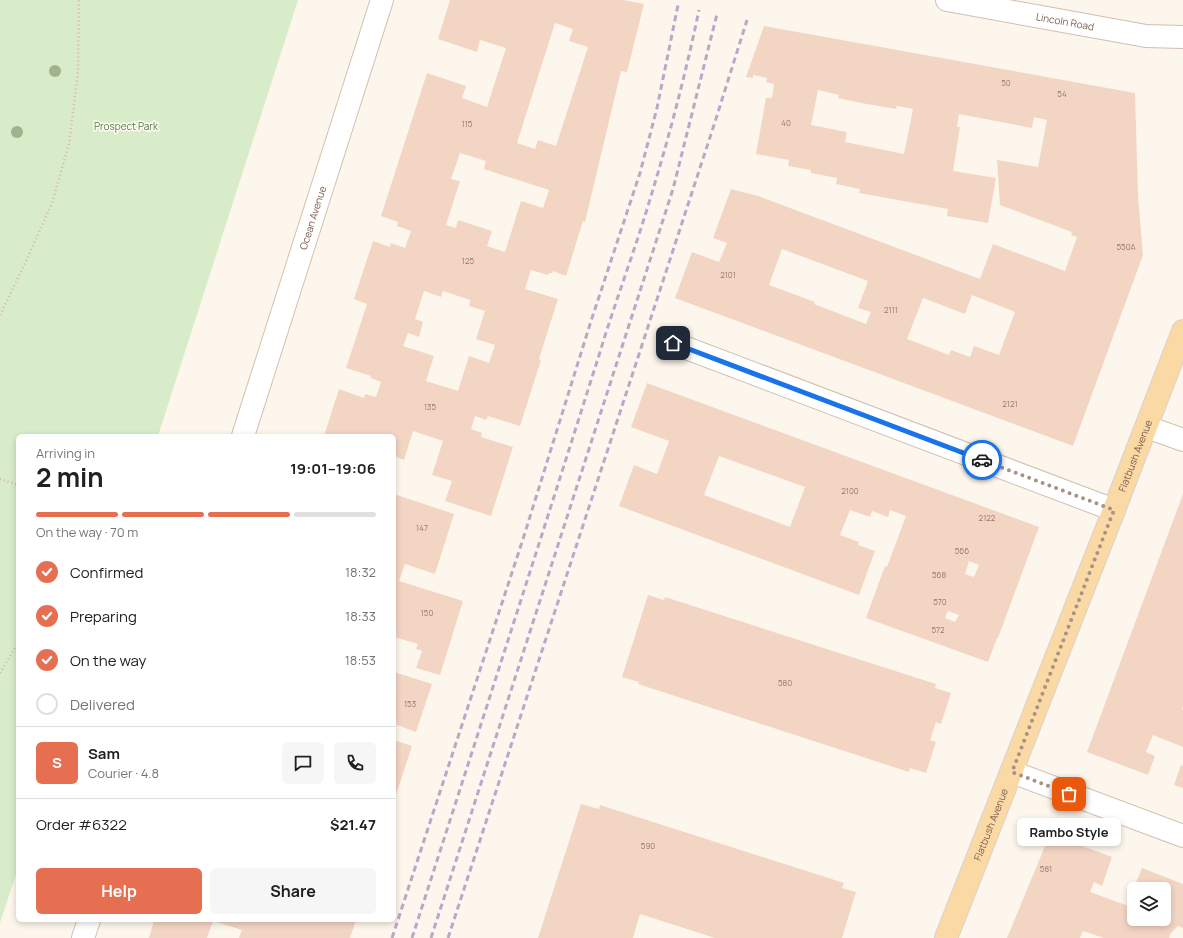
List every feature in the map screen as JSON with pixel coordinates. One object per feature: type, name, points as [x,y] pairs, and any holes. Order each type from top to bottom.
[{"type":"main road","name":"Flatbush Avenue","points":[[946,938],[1183,331]]},
{"type":"street","name":"Ocean Avenue","points":[[244,434],[382,0]]},
{"type":"street","name":"Lincoln Road","points":[[947,0],[1146,36],[1183,37]]},
{"type":"street","points":[[673,343],[1114,510]]},
{"type":"street","points":[[1147,426],[1183,440]]},
{"type":"street","points":[[1012,772],[1183,836]]},
{"type":"street","points":[[83,938],[88,922]]},
{"type":"path","points":[[0,314],[52,203],[69,144],[78,71],[79,0]]},
{"type":"path","points":[[0,479],[16,484]]},
{"type":"path","points":[[0,673],[16,646]]},
{"type":"green space","name":"Prospect Park","points":[[0,0],[298,0],[159,434],[16,434],[16,874],[0,923]]},
{"type":"building","points":[[450,0],[623,0],[644,4],[627,72],[621,71],[585,222],[583,221],[566,276],[553,271],[548,275],[531,270],[525,289],[558,299],[520,426],[488,416],[486,420],[475,416],[471,429],[482,433],[481,437],[513,447],[491,516],[445,501],[452,481],[432,475],[443,441],[413,431],[404,460],[396,457],[396,434],[325,434],[339,389],[364,398],[365,394],[376,397],[381,382],[371,378],[371,376],[346,368],[367,304],[354,299],[373,241],[390,247],[391,243],[405,248],[411,231],[397,226],[398,222],[381,216],[427,73],[466,86],[462,98],[487,107],[506,48],[480,40],[477,52],[438,39]],"holes":[[[555,23],[573,29],[569,41],[588,47],[556,146],[538,140],[535,149],[517,143]],[[460,153],[486,161],[484,169],[549,190],[543,208],[521,201],[505,252],[487,246],[492,231],[458,220],[456,228],[446,225],[460,181],[451,179]],[[424,291],[441,297],[443,291],[470,300],[469,306],[485,311],[476,339],[495,345],[489,363],[469,356],[458,391],[426,381],[434,356],[403,346],[408,333],[419,337],[423,322],[415,319]]]},
{"type":"building","points":[[764,26],[1135,93],[1138,196],[1143,255],[1073,446],[675,298],[692,252],[719,262],[727,243],[713,238],[731,189],[758,196],[980,279],[993,244],[1065,271],[1077,237],[1071,235],[1072,232],[1000,205],[997,160],[1038,167],[1047,120],[1034,117],[1032,128],[959,114],[957,127],[960,127],[953,171],[996,178],[988,223],[947,216],[948,209],[859,193],[860,189],[836,184],[837,178],[811,173],[811,170],[788,166],[789,160],[756,154],[766,98],[772,98],[774,84],[766,82],[767,78],[753,75],[753,78],[746,77]],"holes":[[[818,90],[839,95],[838,98],[861,103],[896,109],[897,106],[913,109],[904,154],[845,142],[847,132],[811,125]],[[782,249],[868,281],[858,308],[871,312],[866,324],[814,304],[815,302],[769,285]],[[972,295],[1015,312],[999,355],[974,346],[970,357],[951,350],[949,355],[907,339],[923,298],[965,314]]]},
{"type":"building","points":[[647,383],[1039,527],[988,662],[866,618],[885,566],[887,567],[906,516],[890,510],[888,517],[872,511],[870,517],[850,510],[840,535],[859,542],[858,545],[875,551],[859,595],[619,506],[634,465],[657,474],[669,441],[631,427]],"holes":[[[719,456],[805,487],[790,527],[704,495]],[[969,561],[979,565],[974,577],[965,574]],[[948,611],[959,615],[955,622],[945,618]]]},
{"type":"building","points":[[1183,494],[1183,747],[1153,735],[1146,752],[1155,756],[1148,775],[1087,752]]},
{"type":"building","points":[[396,495],[454,514],[435,574],[405,564],[399,581],[463,601],[440,675],[416,668],[422,651],[416,649],[418,644],[396,638]]},
{"type":"building","points":[[648,595],[664,600],[665,597],[936,684],[935,688],[951,693],[941,724],[936,722],[930,740],[936,742],[926,773],[910,768],[909,772],[638,684],[639,682],[622,677]]},
{"type":"building","points":[[396,673],[432,684],[416,732],[396,725]]},
{"type":"building","points":[[396,741],[412,746],[396,795]]},
{"type":"building","points":[[1181,765],[1183,766],[1183,788],[1174,785]]},
{"type":"building","points":[[581,804],[599,809],[600,805],[844,883],[842,888],[856,892],[842,938],[715,938],[640,914],[633,938],[538,938]]},
{"type":"building","points":[[1050,834],[1112,857],[1102,886],[1094,882],[1090,892],[1127,906],[1127,926],[1171,926],[1171,882],[1136,882],[1142,868],[1183,884],[1183,928],[1178,926],[1171,933],[1169,938],[1104,938],[1083,931],[1080,938],[1007,938]]},
{"type":"building","points":[[153,922],[213,922],[207,938],[149,938]]},
{"type":"building","points":[[216,922],[355,922],[350,938],[239,938],[242,930]]},
{"type":"railway","points":[[392,938],[523,539],[591,321],[640,173],[657,108],[678,5]]},
{"type":"railway","points":[[412,938],[643,222],[674,117],[699,10]]},
{"type":"railway","points":[[431,938],[673,189],[717,14]]},
{"type":"railway","points":[[448,938],[747,20]]},
{"type":"way so far","points":[[982,460],[1114,510],[1012,772],[1069,794]]},
{"type":"place","name":"Rambo Style","points":[[1069,794]]},
{"type":"route","points":[[673,343],[982,460]]}]
